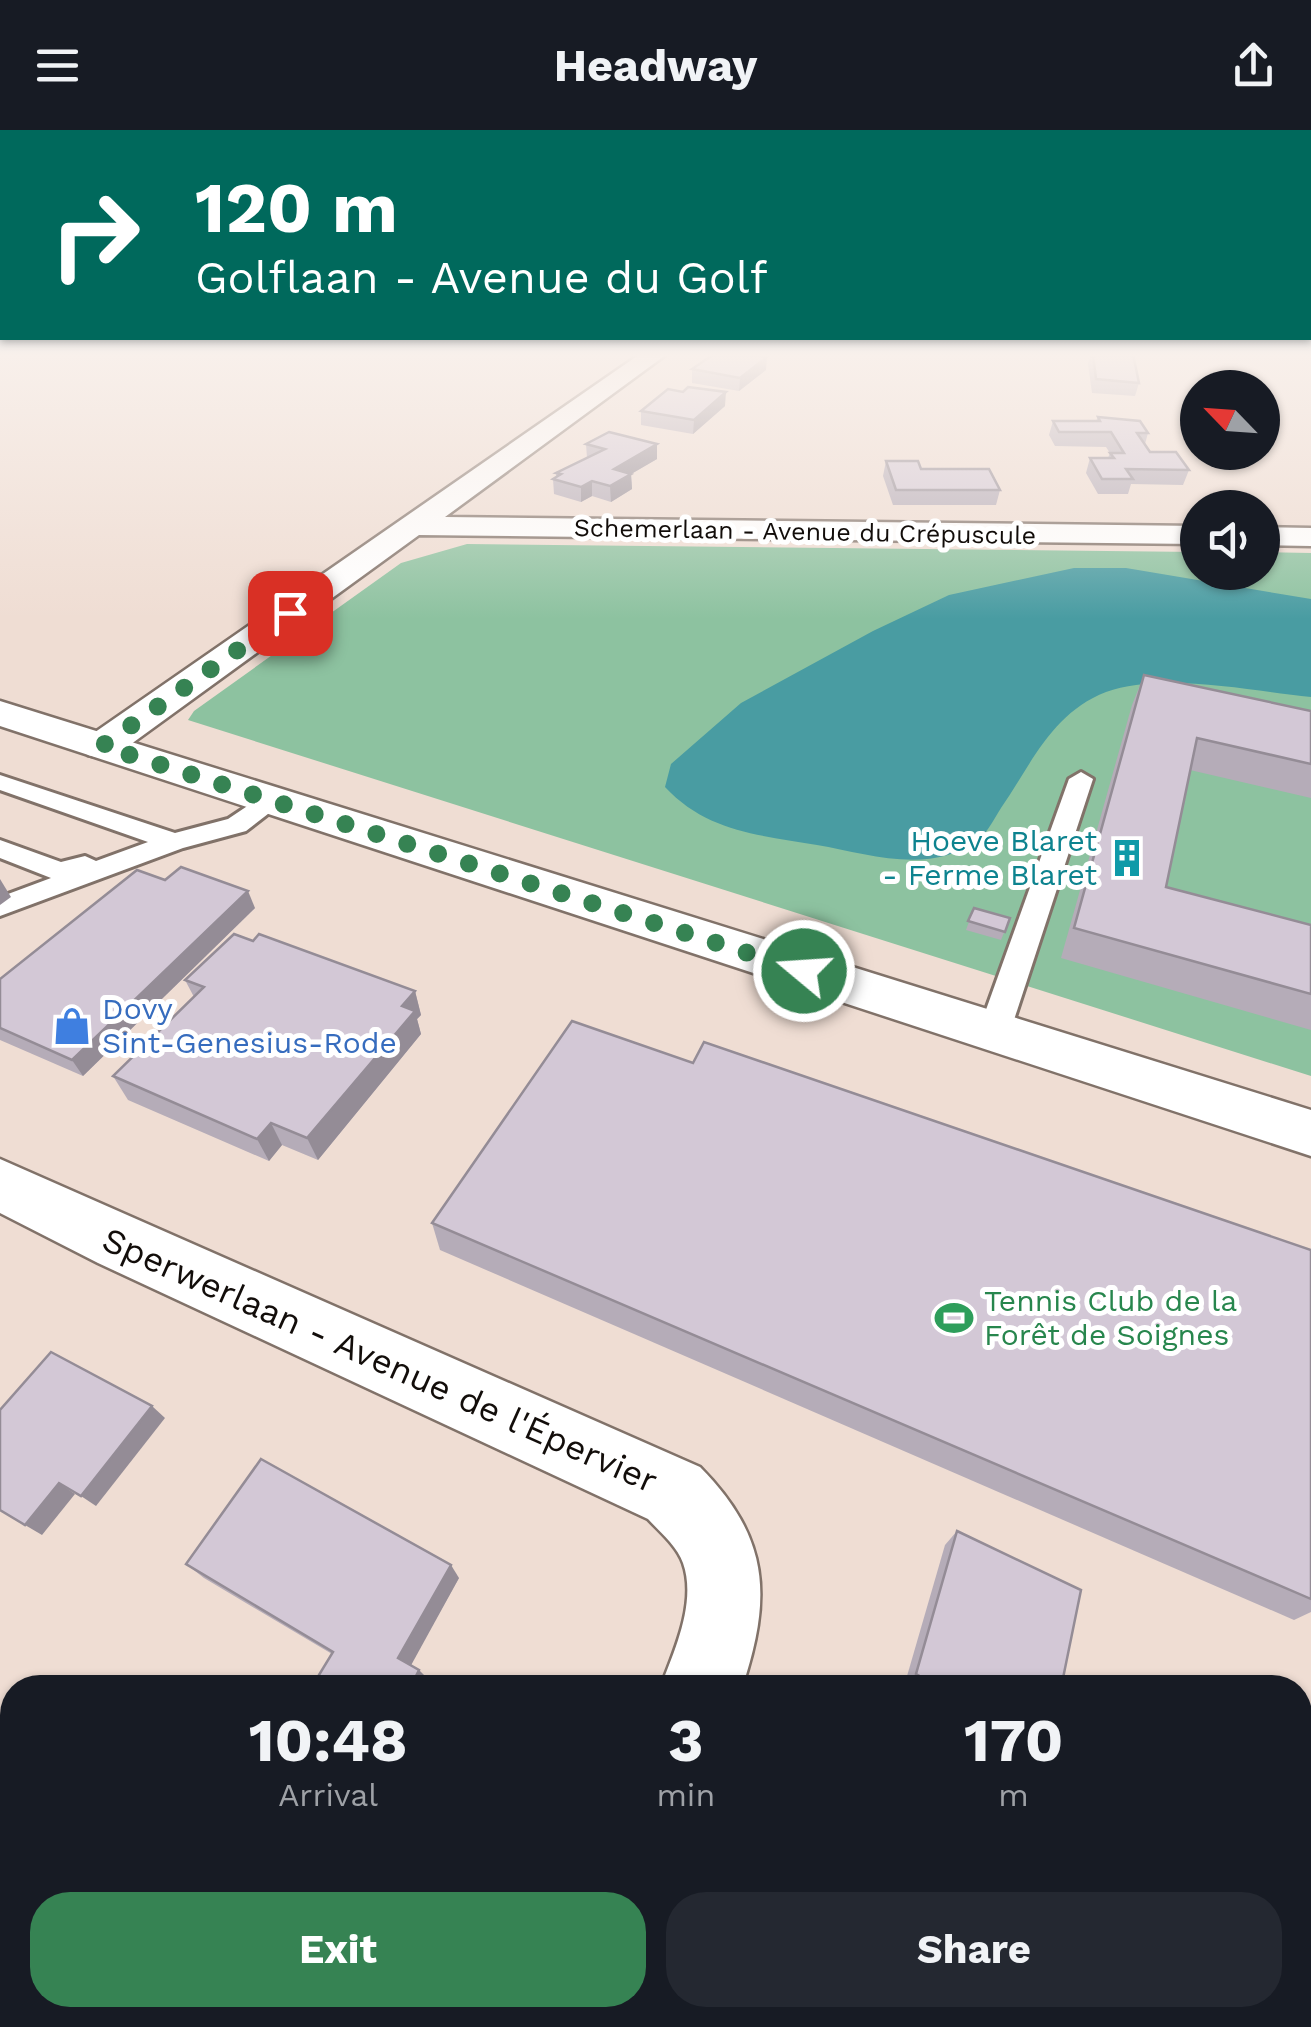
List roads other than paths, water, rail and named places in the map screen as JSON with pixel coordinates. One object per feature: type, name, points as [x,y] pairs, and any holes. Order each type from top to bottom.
[{"type":"street","points":[[102,746],[531,443]]},
{"type":"street","name":"Schemerlaan - Avenue du Crépuscule","points":[[413,526],[1180,535]]},
{"type":"street","points":[[1280,536],[1311,536]]},
{"type":"street","points":[[0,713],[1311,1133]]},
{"type":"street","name":"Sperwerlaan - Avenue de l'Épervier","points":[[0,1184],[120,1244],[674,1493],[706,1523],[724,1570],[724,1625],[706,1675]]},
{"type":"lane","points":[[994,1032],[1081,779]]},
{"type":"lane","points":[[0,782],[174,842]]},
{"type":"lane","points":[[0,848],[59,871],[237,825],[273,800]]},
{"type":"lane","points":[[0,907],[174,842]]},
{"type":"water","points":[[1074,568],[1126,568],[1180,577],[1180,590],[1257,590],[1311,599],[1311,697],[1180,683],[1128,686],[1106,692],[1087,701],[1057,726],[982,836],[960,850],[920,860],[878,857],[735,829],[698,814],[665,787],[671,764],[741,703],[873,631],[949,595]]},
{"type":"place","name":"Hoeve Blaret - Ferme Blaret","points":[[1127,858]]},
{"type":"place","name":"Dovy Sint-Genesius-Rode","points":[[72,1026]]},
{"type":"place","name":"Tennis Club de la Forêt de Soignes","points":[[954,1318]]}]
